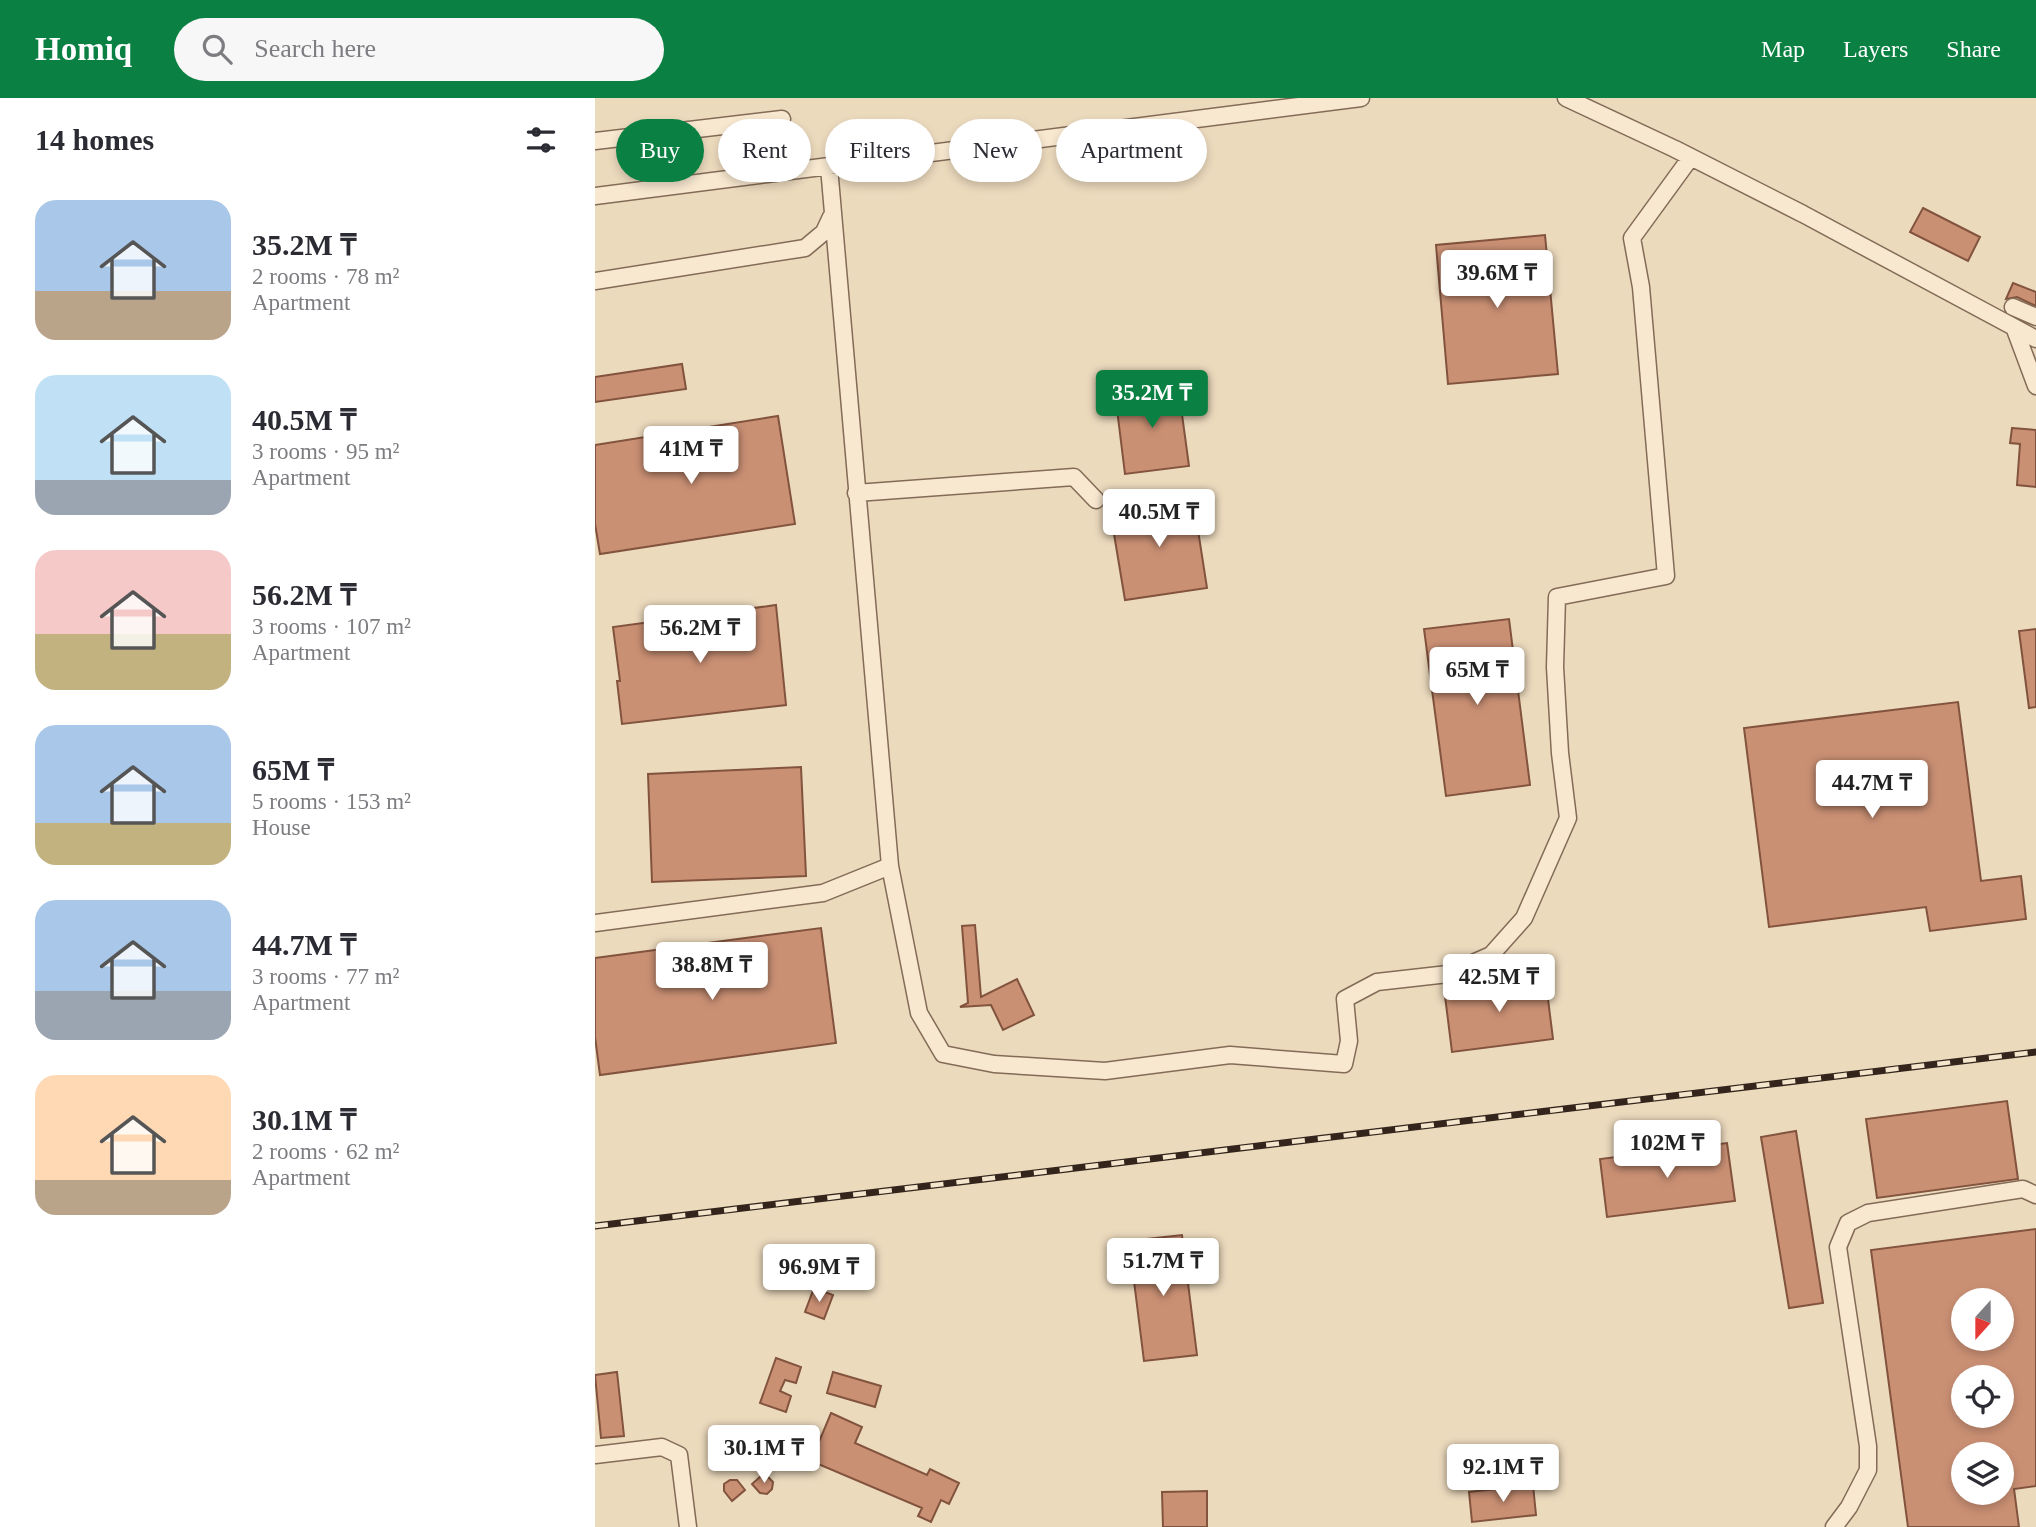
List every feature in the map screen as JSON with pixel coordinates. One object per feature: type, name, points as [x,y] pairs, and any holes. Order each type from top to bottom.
[{"type":"street","points":[[935,153],[1360,98]]},
{"type":"street","points":[[1566,98],[1691,157],[2036,339]]},
{"type":"street","points":[[1597,98],[1606,117]]},
{"type":"street","points":[[595,141],[718,127]]},
{"type":"street","points":[[830,182],[890,866],[919,1013],[943,1054],[995,1064],[1105,1070],[1230,1055],[1344,1064],[1349,1041],[1345,999],[1377,982],[1448,974],[1491,955],[1524,918],[1568,818],[1560,753],[1555,667],[1557,597],[1666,576],[1641,287],[1632,238],[1691,157]]},
{"type":"street","points":[[595,195],[825,167]]},
{"type":"street","points":[[595,281],[805,248],[824,232],[831,217]]},
{"type":"street","points":[[2013,307],[2036,317]]},
{"type":"street","points":[[2014,327],[2036,386]]},
{"type":"street","points":[[856,493],[1074,477],[1096,500]]},
{"type":"street","points":[[595,923],[823,893],[890,866]]},
{"type":"street","points":[[1833,1527],[1849,1507],[1868,1470],[1868,1446],[1838,1247],[1847,1223],[1868,1213],[2023,1189],[2036,1195]]},
{"type":"street","points":[[595,1455],[662,1447],[679,1455],[688,1527]]},
{"type":"building","points":[[1923,208],[1980,237],[1968,261],[1910,232]]},
{"type":"building","points":[[1545,235],[1558,374],[1448,384],[1436,245]]},
{"type":"building","points":[[2013,283],[2036,292],[2036,306],[2017,297],[2006,299]]},
{"type":"building","points":[[682,364],[686,389],[595,402],[595,377]]},
{"type":"building","points":[[1178,385],[1189,466],[1125,474],[1115,393]]},
{"type":"building","points":[[778,416],[795,524],[600,554],[595,524],[595,445]]},
{"type":"building","points":[[2012,428],[2036,430],[2036,487],[2017,485],[2020,444],[2010,443]]},
{"type":"building","points":[[1193,498],[1207,588],[1125,600],[1110,510]]},
{"type":"building","points":[[776,605],[786,705],[622,724],[613,627]]},
{"type":"building","points":[[1509,619],[1530,785],[1446,796],[1424,629]]},
{"type":"building","points":[[2036,629],[2036,707],[2029,708],[2019,631]]},
{"type":"building","points":[[1958,702],[1981,881],[2021,876],[2026,919],[1930,931],[1926,907],[1769,927],[1744,728]]},
{"type":"building","points":[[801,767],[806,876],[652,882],[648,774]]},
{"type":"building","points":[[975,925],[981,997],[1017,979],[1034,1015],[1003,1030],[991,1005],[960,1007],[968,1003],[962,926]]},
{"type":"building","points":[[821,928],[836,1043],[600,1075],[595,1037],[595,958]]},
{"type":"building","points":[[1545,975],[1553,1039],[1452,1052],[1444,988]]},
{"type":"building","points":[[2007,1101],[2018,1179],[1877,1198],[1866,1119]]},
{"type":"building","points":[[1796,1131],[1823,1303],[1789,1308],[1761,1137]]},
{"type":"building","points":[[1727,1143],[1735,1201],[1607,1217],[1600,1159]]},
{"type":"building","points":[[2036,1229],[2036,1486],[2014,1489],[2019,1527],[1908,1527],[1871,1250]]},
{"type":"building","points":[[1182,1235],[1197,1355],[1144,1361],[1129,1241]]},
{"type":"building","points":[[814,1288],[833,1295],[824,1319],[805,1312]]},
{"type":"building","points":[[776,1358],[801,1367],[796,1383],[785,1380],[780,1391],[791,1396],[786,1412],[760,1403]]},
{"type":"building","points":[[617,1372],[624,1436],[601,1438],[595,1375]]},
{"type":"building","points":[[833,1372],[881,1386],[875,1407],[827,1393]]},
{"type":"building","points":[[831,1413],[862,1427],[855,1443],[927,1475],[930,1469],[959,1483],[949,1504],[941,1500],[931,1522],[918,1516],[922,1508],[811,1461]]},
{"type":"building","points":[[761,1476],[768,1477],[773,1482],[772,1489],[767,1494],[760,1493],[752,1484]]},
{"type":"building","points":[[737,1480],[745,1490],[732,1501],[724,1491],[724,1484]]},
{"type":"building","points":[[1533,1485],[1536,1515],[1472,1522],[1469,1492]]},
{"type":"building","points":[[1207,1491],[1207,1527],[1163,1527],[1162,1492]]},
{"type":"railway","points":[[595,1226],[2036,1052]]}]
